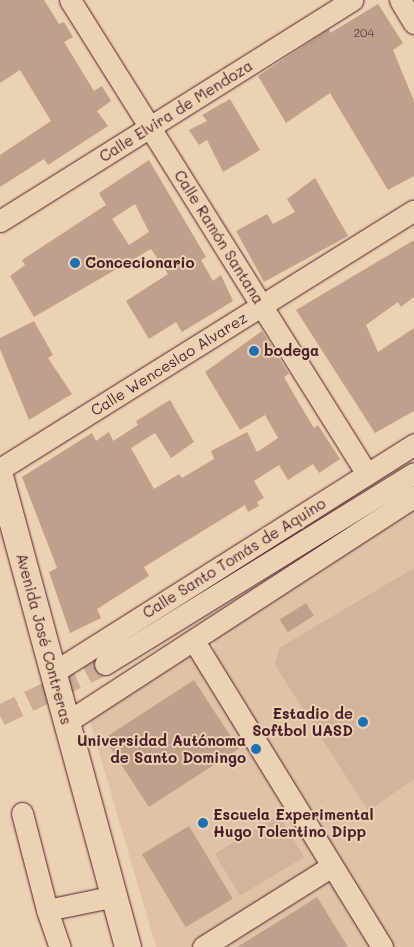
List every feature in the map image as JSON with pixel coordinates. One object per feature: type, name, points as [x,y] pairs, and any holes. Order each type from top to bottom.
[{"type":"main road","name":"Avenida José Contreras","points":[[0,476],[128,947]]},
{"type":"street","name":"Calle Ramón Santana","points":[[70,0],[367,474]]},
{"type":"street","name":"Calle Elvira de Mendoza","points":[[0,222],[352,0]]},
{"type":"street","points":[[400,0],[414,23]]},
{"type":"street","name":"Calle Wenceslao Alvarez","points":[[0,469],[414,210]]},
{"type":"street","name":"Calle Santo Tomás de Aquino","points":[[54,672],[414,444]]},
{"type":"street","points":[[105,664],[414,473]]},
{"type":"street","points":[[66,722],[414,497]]},
{"type":"street","points":[[194,641],[382,947]]},
{"type":"street","points":[[22,812],[47,910],[60,947]]},
{"type":"street","points":[[204,947],[332,866]]},
{"type":"street","points":[[47,910],[115,896]]},
{"type":"shaded area","name":"Universidad Autónoma de Santo Domingo","points":[[414,511],[414,947],[156,947],[88,715],[184,655],[196,660],[214,651],[214,637],[221,632]]},
{"type":"shaded area","name":"Estadio de Softbol UASD","points":[[414,568],[414,779],[368,811],[275,665],[279,648]]},
{"type":"shaded area","points":[[279,815],[304,857],[240,896],[215,854]]},
{"type":"building","points":[[0,0],[44,0],[59,24],[64,22],[73,37],[64,42],[94,91],[102,86],[111,101],[97,111],[108,126],[48,165],[44,159],[0,187],[0,155],[51,121],[20,70],[0,83]]},
{"type":"building","points":[[378,4],[403,43],[393,50],[414,101],[414,176],[388,190],[330,93],[286,123],[258,76],[329,29],[330,33]]},
{"type":"building","points":[[230,99],[260,150],[223,172],[207,140],[199,145],[189,130],[207,121],[202,115]]},
{"type":"building","points":[[149,160],[206,257],[201,260],[213,281],[221,275],[233,301],[182,332],[176,322],[149,339],[126,301],[168,274],[151,249],[34,317],[10,276],[25,265],[22,260],[106,205],[99,193]],"holes":[[[135,204],[149,232],[129,245],[112,219]]]},
{"type":"building","points":[[315,178],[348,236],[264,282],[236,231],[267,214],[273,224],[295,212],[287,199]]},
{"type":"building","points":[[414,240],[414,297],[401,307],[398,302],[366,325],[378,352],[414,328],[414,411],[375,433],[296,310]]},
{"type":"building","points":[[34,321],[53,355],[48,358],[72,394],[29,420],[0,349],[0,338]]},
{"type":"building","points":[[262,331],[289,374],[284,377],[314,428],[318,425],[340,459],[319,473],[313,464],[288,480],[279,465],[254,481],[264,498],[257,502],[259,506],[248,512],[245,505],[144,567],[149,576],[97,609],[101,618],[70,633],[49,572],[57,568],[22,477],[92,433],[96,441],[109,432],[113,441],[138,425],[136,421],[170,400],[194,442],[171,458],[155,433],[131,448],[154,489],[179,474],[182,478],[214,459],[211,451],[247,432],[257,452],[278,438],[265,415],[240,430],[205,372]]},
{"type":"building","points":[[306,603],[314,616],[288,632],[280,619]]},
{"type":"building","points":[[194,680],[239,749],[149,807],[104,738]]},
{"type":"building","points":[[189,826],[233,899],[186,927],[142,854]]},
{"type":"building","points":[[317,897],[348,947],[237,947],[276,923]]},
{"type":"tunnel","points":[[0,715],[105,664]]},
{"type":"place","name":"Concecionario","points":[[75,263]]},
{"type":"place","name":"bodega","points":[[254,351]]},
{"type":"place","name":"Estadio de Softbol UASD","points":[[363,722]]},
{"type":"place","name":"Universidad Autónoma de Santo Domingo","points":[[256,749]]},
{"type":"place","name":"Escuela Experimental Hugo Tolentino Dipp","points":[[203,823]]}]
